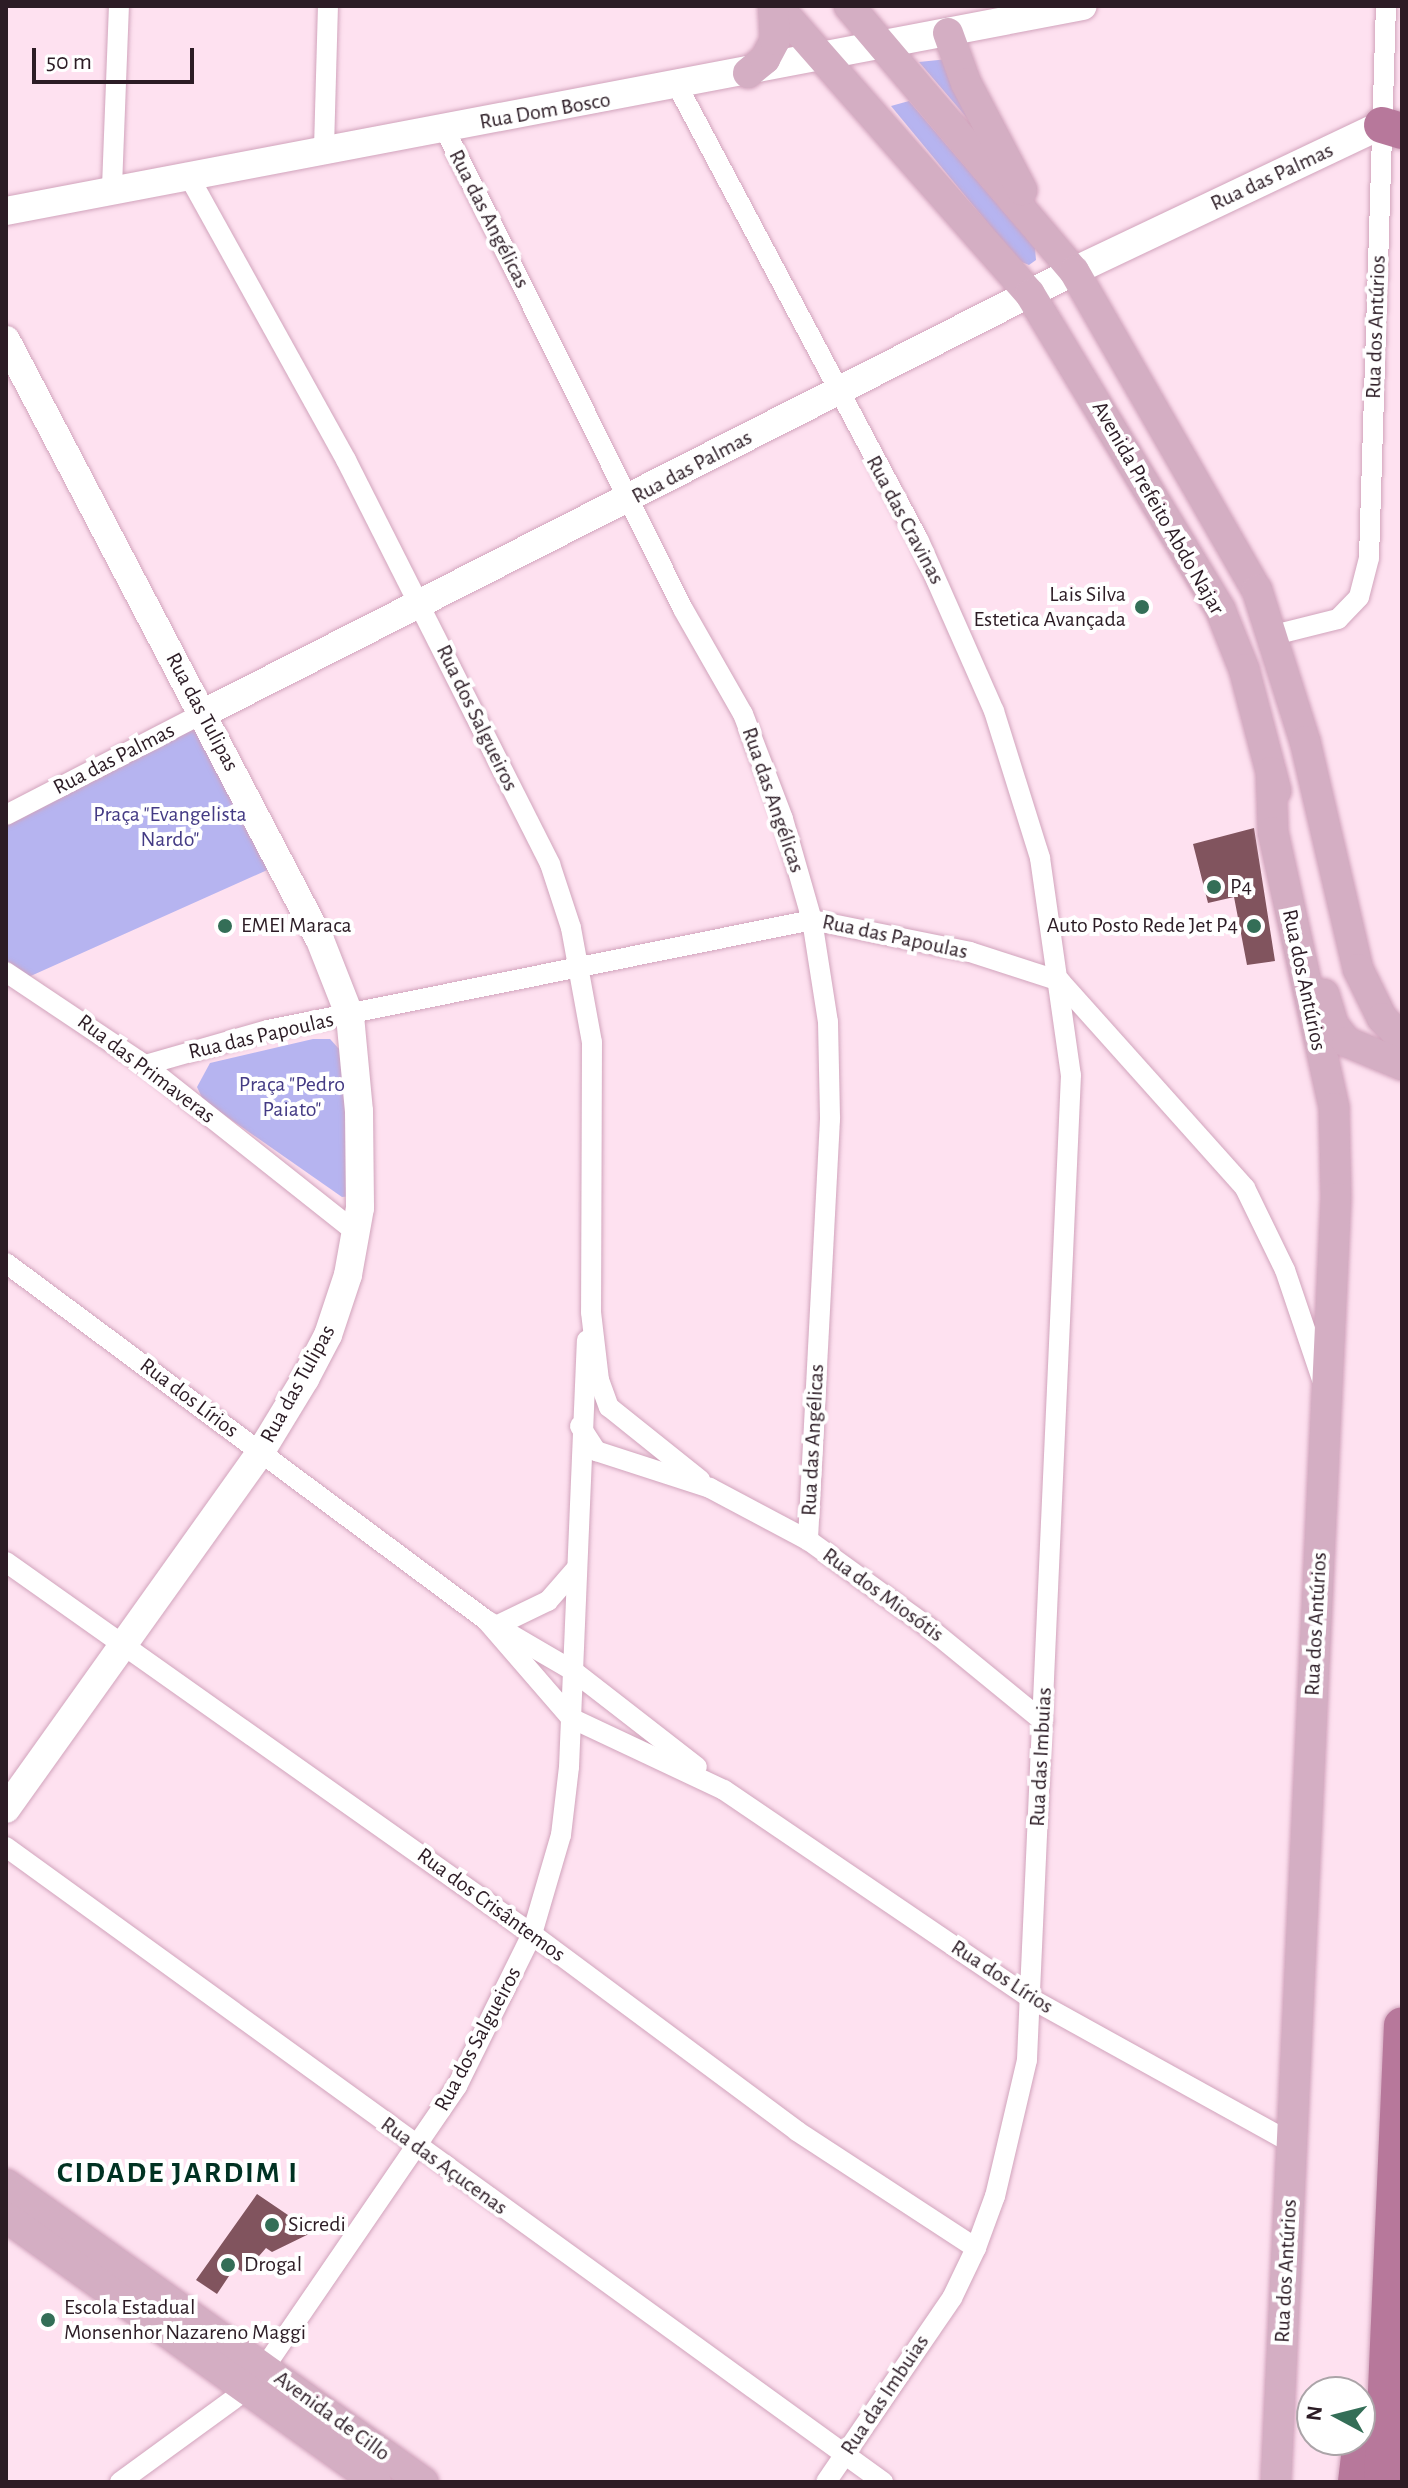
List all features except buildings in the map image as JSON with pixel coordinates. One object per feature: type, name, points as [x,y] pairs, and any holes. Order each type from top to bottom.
[{"type":"highway","points":[[1382,2482],[1402,2025]]},
{"type":"highway","points":[[1356,2482],[1399,2091]]},
{"type":"main road","name":"Avenida Prefeito Abdo Najar","points":[[775,6],[1030,294],[1220,609],[1244,669],[1334,1026],[1347,1042],[1402,1065]]},
{"type":"main road","points":[[748,73],[765,59],[775,40],[775,6]]},
{"type":"main road","name":"Avenida Prefeito Abdo Najar","points":[[849,6],[1067,262],[1257,590],[1274,635],[1305,741],[1358,969],[1392,1028]]},
{"type":"main road","name":"Rua Dom Bosco","points":[[6,211],[187,173],[678,87],[1083,6]]},
{"type":"main road","points":[[948,33],[977,105],[1067,262]]},
{"type":"main road","name":"Rua das Palmas","points":[[200,715],[422,606],[1030,294],[1067,262],[1392,128]]},
{"type":"main road","name":"Rua das Tulipas","points":[[6,340],[134,576],[200,715],[320,940],[350,1016],[359,1111],[356,1232],[328,1335],[260,1453],[126,1646],[6,1809]]},
{"type":"main road","name":"Rua dos Antúrios","points":[[1271,772],[1273,832],[1334,1108],[1336,1198],[1276,2482]]},
{"type":"main road","points":[[1317,1039],[1325,999],[1351,991],[1392,1028]]},
{"type":"main road","name":"Avenida de Cillo","points":[[6,2184],[255,2379],[376,2482]]},
{"type":"main road","name":"Avenida de Cillo","points":[[6,2217],[255,2379],[423,2482]]},
{"type":"street","points":[[112,187],[119,6]]},
{"type":"street","points":[[324,148],[328,6]]},
{"type":"street","name":"Rua dos Antúrios","points":[[1274,635],[1338,619],[1359,597],[1369,558],[1392,128],[1386,6]]},
{"type":"street","name":"Rua das Cravinas","points":[[678,87],[836,392],[919,541],[994,711],[1040,858],[1060,981]]},
{"type":"street","name":"Rua das Angélicas","points":[[444,128],[560,355],[595,437],[631,499],[683,609],[743,714],[783,819],[812,920],[828,1022],[830,1119],[808,1540]]},
{"type":"street","name":"Rua dos Salgueiros","points":[[125,2481],[255,2379],[417,2148],[498,2010],[532,1934],[561,1835],[571,1718],[580,1426],[591,1312],[592,1042],[578,967],[550,864],[422,606],[187,173]]},
{"type":"street","name":"Rua das Palmas","points":[[6,815],[200,715]]},
{"type":"street","name":"Rua das Papoulas","points":[[145,1065],[268,1030],[350,1016],[812,920],[970,952],[1060,981],[1174,1102],[1245,1188],[1285,1270],[1327,1394]]},
{"type":"street","name":"Rua das Primaveras","points":[[6,972],[145,1065],[356,1232]]},
{"type":"street","name":"Rua das Imbuias","points":[[826,2482],[952,2298],[976,2248],[995,2196],[1027,2060],[1071,1075],[1060,981]]},
{"type":"street","name":"Rua dos Lírios","points":[[6,1263],[491,1623],[572,1670],[724,1790],[1030,1998],[1292,2143]]},
{"type":"street","name":"Rua dos Salgueiros","points":[[591,1312],[599,1380],[609,1407]]},
{"type":"street","points":[[580,1426],[609,1407]]},
{"type":"street","name":"Rua dos Miosótis","points":[[609,1407],[710,1488]]},
{"type":"street","name":"Rua dos Miosótis","points":[[580,1426],[596,1451],[710,1488],[808,1540],[928,1627],[1043,1721]]},
{"type":"street","name":"Rua dos Crisântemos","points":[[6,1562],[532,1934],[797,2131],[976,2248]]},
{"type":"street","points":[[491,1623],[548,1601],[576,1569]]},
{"type":"street","name":"Rua dos Lírios","points":[[491,1623],[571,1718],[724,1790]]},
{"type":"street","name":"Rua das Açucenas","points":[[6,1847],[417,2148],[883,2482]]},
{"type":"green space","points":[[948,59],[955,88],[968,119],[919,62]]},
{"type":"green space","points":[[909,101],[1035,248],[1036,260],[1029,265],[1019,261],[891,106]]},
{"type":"green space","name":"Praça \"Evangelista Nardo\"","points":[[200,715],[274,867],[24,979],[6,972],[6,825],[103,776]]},
{"type":"green space","name":"Praça \"Pedro Paiato\"","points":[[313,1039],[330,1039],[340,1050],[353,1196],[342,1197],[203,1100],[197,1087],[210,1063]]},
{"type":"place","name":"Lais Silva Estetica Avançada","points":[[1142,607]]},
{"type":"place","name":"P4","points":[[1214,887]]},
{"type":"place","name":"EMEI Maraca","points":[[225,926]]},
{"type":"place","name":"Auto Posto Rede Jet P4","points":[[1254,926]]},
{"type":"place","name":"Sicredi","points":[[272,2225]]},
{"type":"place","name":"Drogal","points":[[228,2265]]},
{"type":"place","name":"Escola Estadual Monsenhor Nazareno Maggi","points":[[48,2320]]},
{"type":"district","name":"CIDADE JARDIM I","points":[[178,2173]]}]
